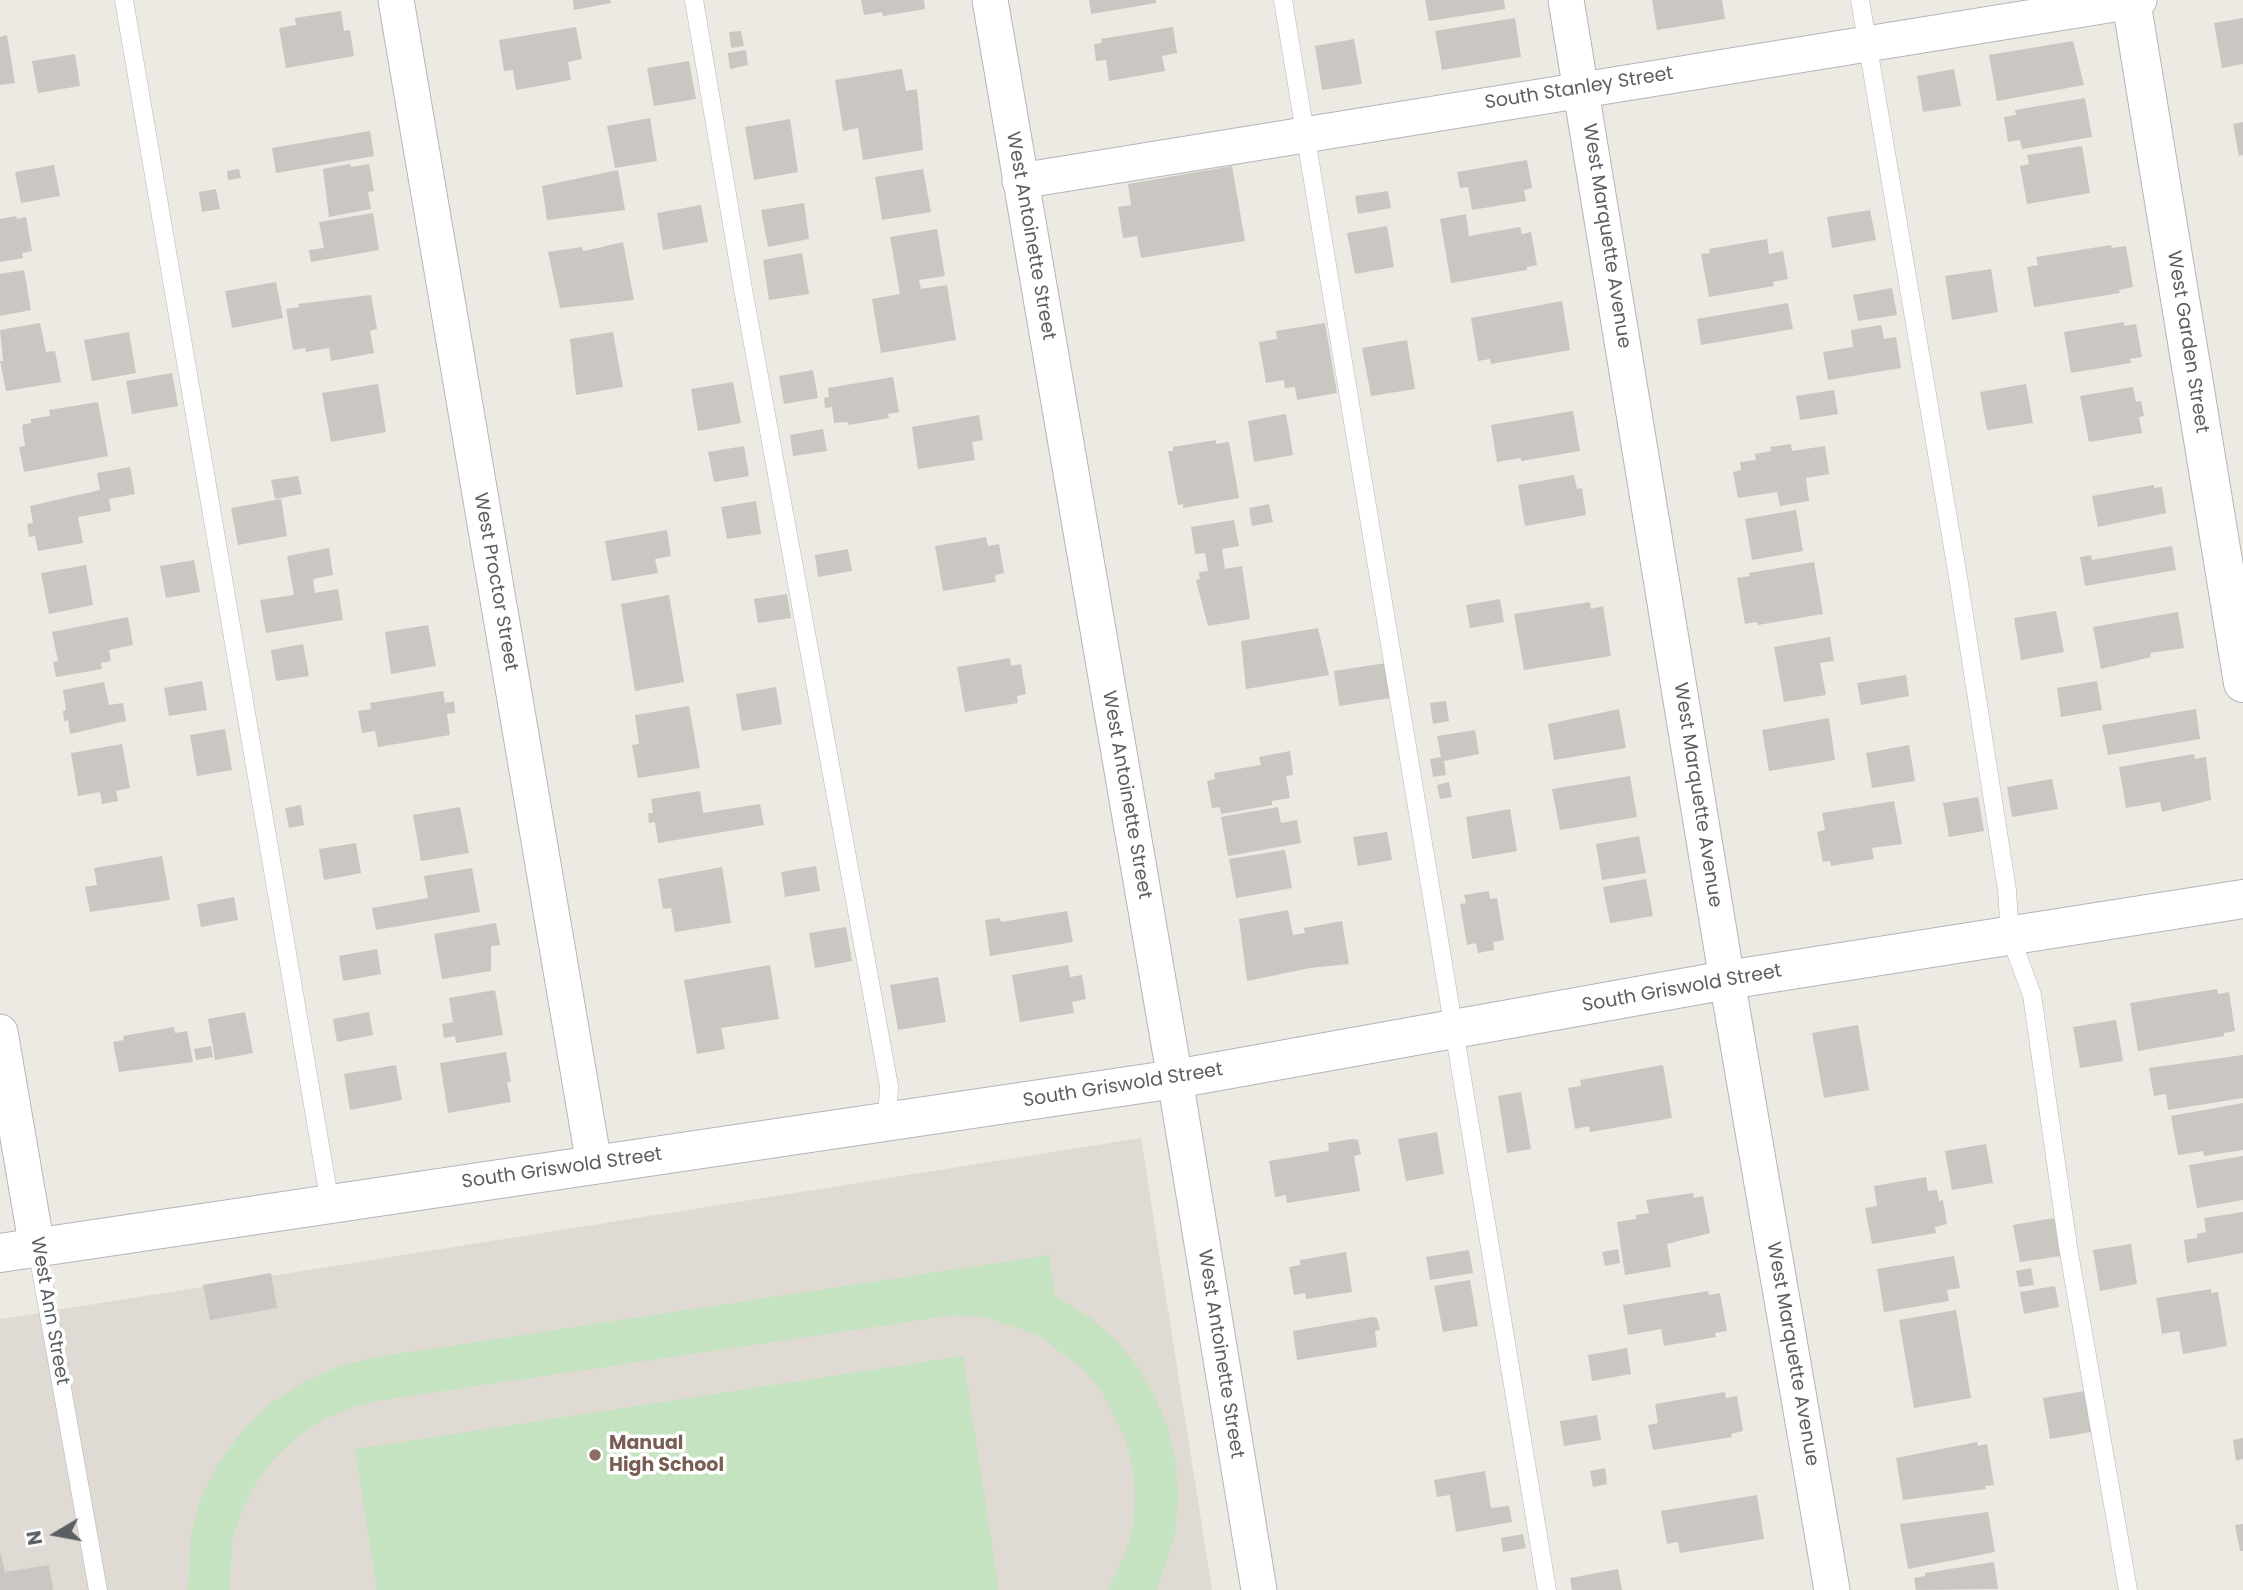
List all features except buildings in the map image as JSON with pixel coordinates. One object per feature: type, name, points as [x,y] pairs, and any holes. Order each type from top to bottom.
[{"type":"street","name":"West Proctor Street","points":[[396,0],[594,1164]]},
{"type":"street","name":"West Antoinette Street","points":[[990,0],[1175,1079],[1259,1590]]},
{"type":"street","name":"West Marquette Avenue","points":[[1566,0],[1727,981],[1832,1590]]},
{"type":"street","name":"South Stanley Street","points":[[1020,181],[1582,88],[2134,1]]},
{"type":"street","name":"West Garden Street","points":[[2134,1],[2243,683]]},
{"type":"street","name":"South Griswold Street","points":[[0,1253],[1175,1079],[1727,981],[2243,899]]},
{"type":"street","name":"West Ann Street","points":[[0,1032],[37,1248]]},
{"type":"lane","points":[[124,0],[330,1204]]},
{"type":"lane","points":[[694,0],[746,303],[889,1086],[887,1121]]},
{"type":"lane","points":[[1283,0],[1547,1590]]},
{"type":"lane","points":[[1860,0],[1957,571],[2007,890],[2010,936],[2032,995],[2068,1247],[2129,1590]]},
{"type":"lane","name":"West Ann Street","points":[[37,1248],[98,1590]]},
{"type":"shaded area","name":"Manual High School","points":[[1141,1138],[1212,1590],[0,1590],[0,1319]]},
{"type":"green space","points":[[1049,1255],[1055,1296],[1088,1316],[1115,1339],[1137,1366],[1155,1396],[1168,1428],[1176,1464],[1178,1498],[1175,1534],[1157,1590],[1108,1590],[1126,1552],[1133,1526],[1135,1496],[1133,1469],[1126,1440],[1101,1390],[1083,1369],[1038,1335],[984,1317],[955,1315],[383,1400],[353,1407],[324,1419],[298,1436],[275,1458],[256,1483],[242,1511],[232,1541],[230,1590],[188,1590],[191,1533],[202,1496],[220,1461],[243,1430],[271,1403],[304,1382],[339,1366],[377,1357]]},
{"type":"green space","points":[[963,1356],[999,1590],[377,1590],[355,1449]]},
{"type":"place","name":"Manual High School","points":[[595,1455]]}]
